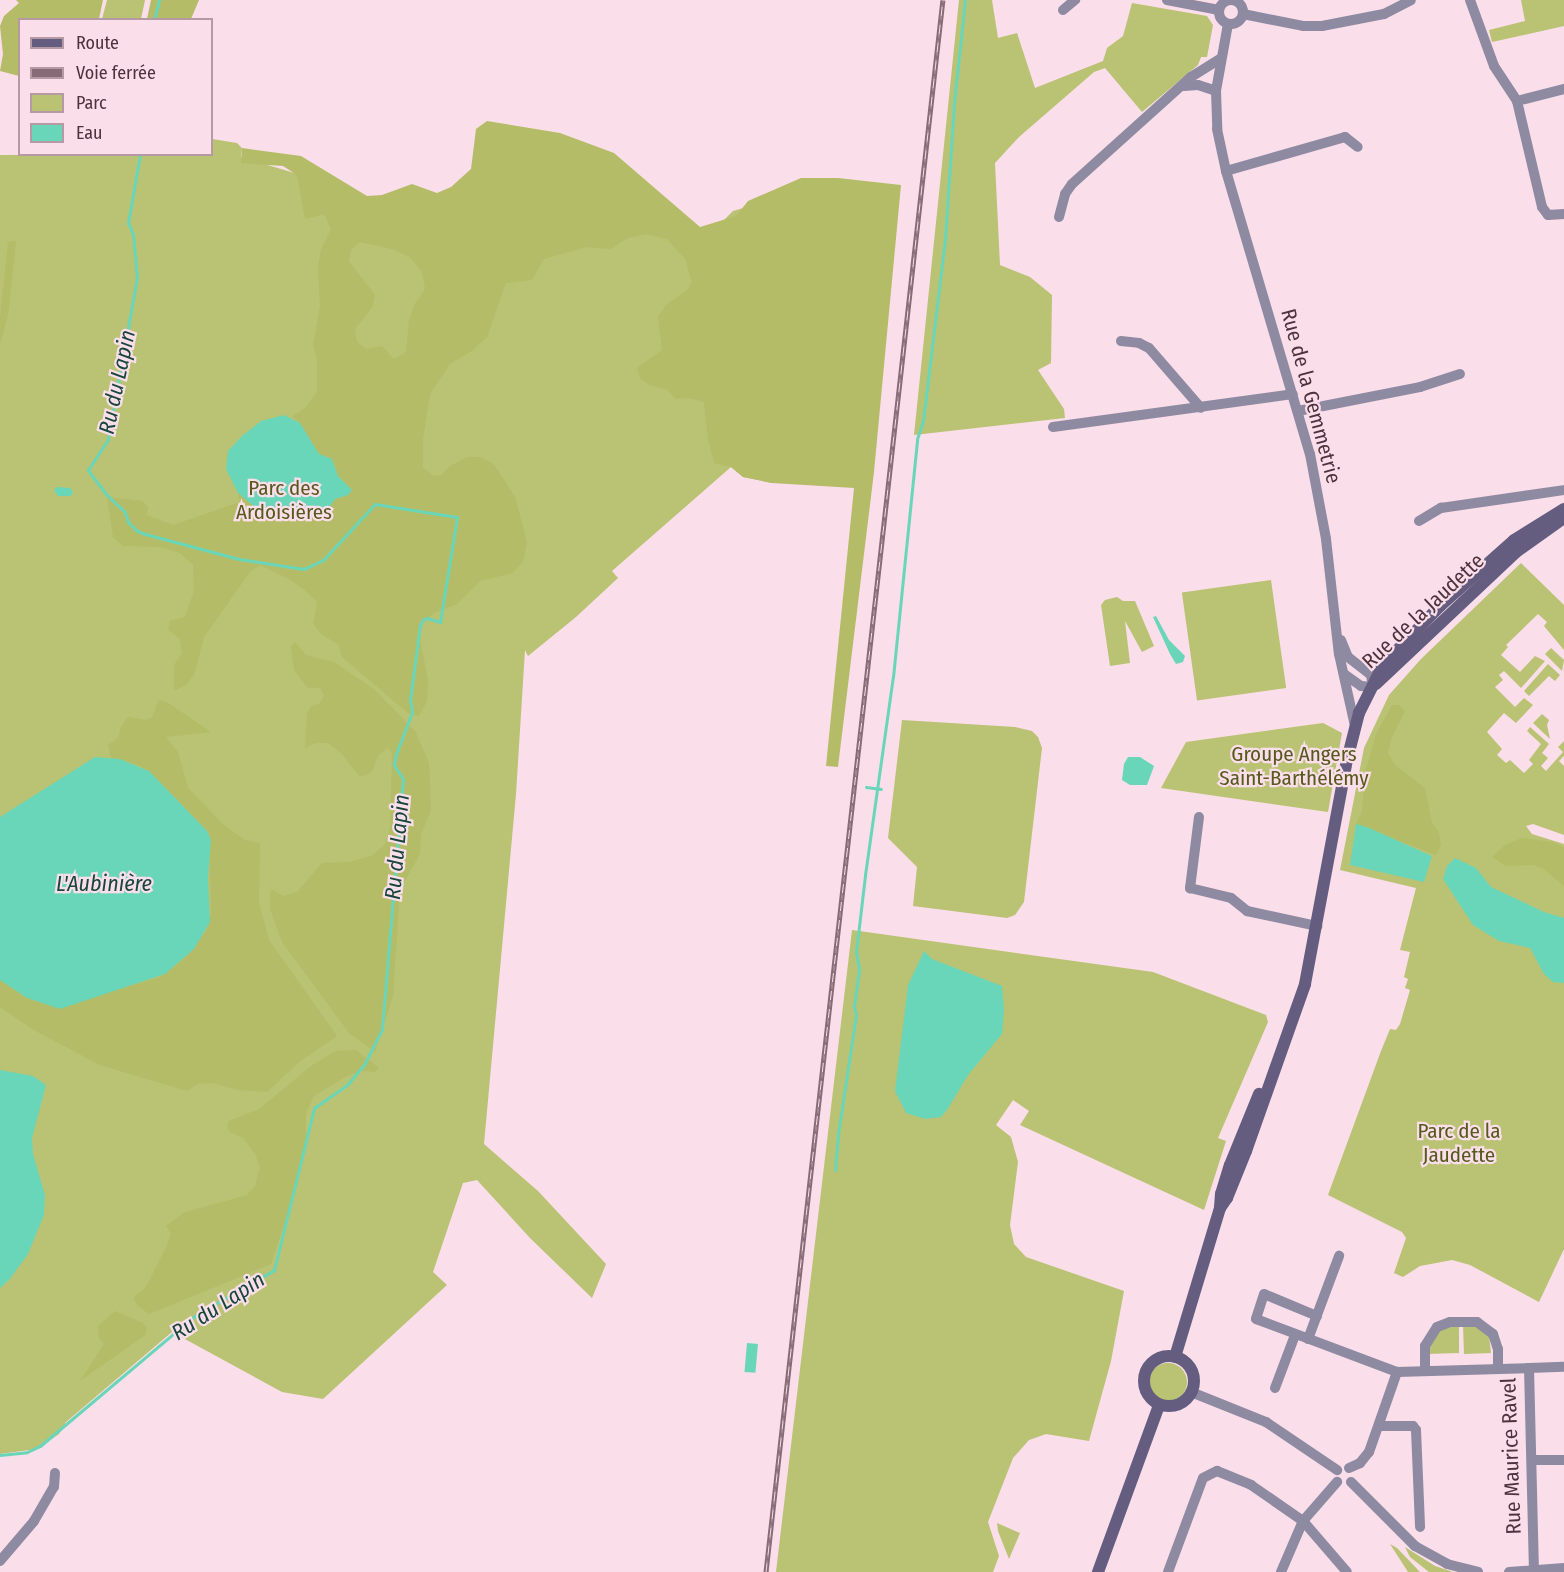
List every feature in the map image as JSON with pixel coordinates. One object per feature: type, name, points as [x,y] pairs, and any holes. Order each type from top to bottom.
[{"type":"street","points":[[1063,10],[1075,0]]},
{"type":"street","points":[[1167,0],[1219,10]]},
{"type":"street","points":[[1235,0],[1242,8],[1243,14],[1236,23],[1228,24],[1220,17],[1219,10],[1227,1],[1235,0]]},
{"type":"street","points":[[1243,14],[1303,26],[1322,26],[1384,14],[1411,0]]},
{"type":"street","points":[[1470,0],[1494,66],[1517,101],[1542,207],[1548,215],[1564,214]]},
{"type":"street","name":"Rue de la Gemmetrie","points":[[1228,24],[1216,91],[1217,129],[1226,171],[1310,454],[1324,526],[1344,674],[1355,726]]},
{"type":"street","points":[[1059,217],[1065,194],[1072,184],[1184,86],[1191,77],[1220,59]]},
{"type":"street","points":[[1184,86],[1198,85],[1216,91]]},
{"type":"street","points":[[1517,101],[1564,89]]},
{"type":"street","points":[[1226,171],[1345,137],[1358,147]]},
{"type":"street","points":[[1121,341],[1139,343],[1149,348],[1201,408]]},
{"type":"street","points":[[1298,411],[1420,387],[1460,374]]},
{"type":"street","points":[[1053,427],[1293,394]]},
{"type":"street","points":[[1419,521],[1441,508],[1564,490]]},
{"type":"street","name":"Rue de la Jaudette","points":[[1373,687],[1383,665],[1440,606],[1514,540],[1564,510]]},
{"type":"street","name":"Rue de la Jaudette","points":[[1373,687],[1516,552],[1564,518]]},
{"type":"street","name":"Rue de la Gemmetrie","points":[[1338,635],[1348,657],[1365,668],[1371,675],[1373,687]]},
{"type":"street","points":[[1365,668],[1383,665]]},
{"type":"street","points":[[1175,1357],[1220,1208],[1221,1194],[1239,1141],[1269,1070],[1278,1058],[1305,984],[1355,726],[1373,687],[1361,686],[1344,674]]},
{"type":"street","points":[[1199,817],[1190,888],[1231,898],[1247,911],[1317,926]]},
{"type":"street","points":[[1308,1339],[1339,1256]]},
{"type":"street","points":[[1317,1316],[1264,1294],[1256,1319],[1397,1372],[1379,1426],[1366,1456],[1349,1468]]},
{"type":"street","points":[[1425,1370],[1425,1346],[1437,1327],[1449,1322],[1477,1322],[1493,1334],[1498,1349],[1498,1368]]},
{"type":"street","points":[[1275,1388],[1295,1335]]},
{"type":"street","points":[[1175,1357],[1190,1369],[1194,1382],[1191,1392],[1179,1404],[1169,1406],[1159,1404],[1146,1392],[1145,1373],[1157,1359],[1175,1357]]},
{"type":"street","points":[[1530,1368],[1564,1367]]},
{"type":"street","name":"Rue Maurice Ravel","points":[[1397,1372],[1530,1368],[1534,1570]]},
{"type":"street","points":[[1191,1392],[1266,1422],[1336,1470]]},
{"type":"street","points":[[1098,1572],[1159,1404]]},
{"type":"street","points":[[1379,1426],[1413,1426],[1416,1430],[1420,1527]]},
{"type":"street","points":[[1532,1460],[1564,1460]]},
{"type":"street","points":[[1342,1466],[1349,1468],[1353,1475],[1351,1482],[1344,1485],[1337,1482],[1334,1476],[1336,1470],[1342,1466]]},
{"type":"street","points":[[1168,1572],[1203,1478],[1212,1472],[1222,1471],[1251,1485],[1303,1521],[1347,1572]]},
{"type":"street","points":[[0,1561],[38,1513],[54,1487],[54,1473]]},
{"type":"street","points":[[1281,1572],[1303,1521],[1337,1482]]},
{"type":"street","points":[[1351,1482],[1415,1546],[1448,1564],[1478,1572]]},
{"type":"street","points":[[1509,1572],[1564,1568]]},
{"type":"green space","points":[[107,0],[145,0],[141,18],[102,18]]},
{"type":"green space","points":[[959,0],[992,0],[998,38],[1017,33],[1035,88],[1103,61],[1107,48],[1123,36],[1132,3],[1207,16],[1213,25],[1207,57],[1201,57],[1198,65],[1142,112],[1105,68],[1094,72],[1019,137],[995,163],[1000,265],[1030,277],[1052,295],[1051,363],[1038,370],[1064,409],[1065,418],[914,435]]},
{"type":"green space","points":[[1521,0],[1564,0],[1564,26],[1492,42],[1489,30],[1525,21]]},
{"type":"green space","name":"Parc des Ardoisières","points":[[213,139],[237,143],[242,148],[241,157],[308,177],[345,206],[714,230],[733,211],[771,200],[772,483],[743,477],[731,467],[612,571],[618,578],[576,617],[528,656],[525,650],[516,794],[484,1144],[538,1191],[606,1264],[592,1298],[530,1238],[477,1180],[463,1183],[433,1272],[447,1285],[323,1399],[282,1392],[172,1332],[66,1422],[59,1434],[37,1449],[0,1454],[0,155],[213,156]]},
{"type":"green space","name":"Parc de la Jaudette","points":[[1521,563],[1564,605],[1564,650],[1544,626],[1547,622],[1538,614],[1506,645],[1508,647],[1501,655],[1520,672],[1535,656],[1545,661],[1521,688],[1504,671],[1499,675],[1503,680],[1495,687],[1515,707],[1524,698],[1533,705],[1516,723],[1504,713],[1487,732],[1502,749],[1497,755],[1506,763],[1510,760],[1524,773],[1533,764],[1529,760],[1541,744],[1527,731],[1530,727],[1549,744],[1542,753],[1548,758],[1541,766],[1546,771],[1563,752],[1558,747],[1564,741],[1564,756],[1559,761],[1564,766],[1564,835],[1533,824],[1526,826],[1532,834],[1564,844],[1564,1249],[1539,1302],[1470,1265],[1452,1260],[1420,1266],[1403,1277],[1394,1273],[1406,1238],[1402,1232],[1328,1195],[1381,1051],[1390,1029],[1396,1030],[1400,1024],[1410,990],[1405,988],[1408,979],[1404,977],[1410,952],[1400,950],[1416,888],[1340,870],[1364,748],[1389,695],[1421,659]]},
{"type":"green space","points":[[1271,580],[1286,688],[1197,700],[1182,593]]},
{"type":"green space","points":[[1117,597],[1123,601],[1135,601],[1154,646],[1142,652],[1125,621],[1130,663],[1110,666],[1101,605],[1105,600]]},
{"type":"green space","points":[[1551,648],[1564,660],[1562,671],[1545,654]]},
{"type":"green space","points":[[1548,664],[1560,675],[1555,681],[1549,676],[1529,696],[1524,691]]},
{"type":"green space","points":[[1542,714],[1549,720],[1547,725],[1550,739],[1533,723]]},
{"type":"green space","points":[[902,720],[1015,727],[1032,731],[1038,737],[1042,748],[1024,902],[1015,915],[1007,918],[913,906],[917,867],[888,838]]},
{"type":"green space","name":"Groupe Angers Saint-Barthélémy","points":[[1323,723],[1342,733],[1328,812],[1161,788],[1186,742]]},
{"type":"green space","points":[[852,930],[1153,972],[1266,1015],[1268,1022],[1218,1138],[1226,1141],[1204,1210],[1020,1125],[1029,1111],[1013,1100],[996,1125],[1011,1137],[1018,1162],[1010,1225],[1014,1244],[1026,1257],[1124,1291],[1111,1361],[1089,1441],[1046,1434],[1029,1440],[1013,1458],[988,1522],[999,1556],[993,1572],[776,1572]]},
{"type":"green space","points":[[1459,1325],[1459,1353],[1427,1354],[1438,1330]]},
{"type":"green space","points":[[1463,1325],[1476,1327],[1489,1335],[1491,1353],[1464,1354]]},
{"type":"green space","points":[[1168,1363],[1181,1369],[1187,1382],[1181,1395],[1168,1401],[1155,1395],[1149,1382],[1155,1369]]},
{"type":"green space","points":[[997,1523],[1020,1533],[1009,1559],[998,1531]]},
{"type":"green space","points":[[1390,1544],[1397,1548],[1420,1572],[1408,1572]]},
{"type":"green space","points":[[1405,1547],[1435,1566],[1453,1572],[1429,1572],[1410,1557]]},
{"type":"shaded area","points":[[16,0],[103,0],[99,18],[18,18],[18,76],[0,71],[3,54],[0,26],[4,16],[19,3]]},
{"type":"shaded area","points":[[151,0],[199,0],[191,18],[147,18]]},
{"type":"shaded area","points":[[487,121],[560,133],[614,153],[700,227],[736,216],[748,201],[801,178],[838,178],[901,185],[874,472],[838,767],[826,766],[854,488],[772,483],[743,477],[731,467],[714,463],[708,439],[704,402],[689,398],[676,399],[666,389],[651,386],[641,379],[637,368],[662,350],[658,317],[666,305],[687,290],[692,282],[685,259],[667,239],[646,234],[628,238],[611,249],[586,247],[544,259],[532,280],[506,283],[487,337],[472,351],[450,364],[430,394],[423,439],[423,468],[434,476],[441,475],[450,466],[467,457],[479,457],[493,463],[515,497],[527,542],[523,562],[512,573],[480,581],[457,604],[434,613],[422,625],[420,639],[428,681],[427,701],[419,716],[409,714],[342,657],[339,645],[321,634],[313,623],[317,602],[308,593],[291,580],[260,565],[250,572],[204,637],[194,675],[187,684],[174,691],[174,665],[182,653],[180,639],[168,630],[170,621],[185,617],[194,591],[193,565],[180,553],[160,547],[123,546],[113,537],[107,497],[142,501],[148,507],[147,515],[173,525],[240,502],[238,493],[261,511],[282,517],[310,518],[327,511],[335,499],[352,490],[338,476],[332,459],[319,454],[297,420],[292,417],[305,408],[317,392],[317,359],[313,346],[320,305],[318,268],[321,249],[331,229],[324,214],[305,219],[297,175],[283,166],[241,163],[242,148],[301,156],[367,196],[382,195],[412,184],[437,193],[451,187],[471,169],[476,129]],"holes":[[[360,242],[391,249],[410,257],[422,272],[425,289],[414,305],[409,320],[406,352],[394,359],[382,346],[366,349],[357,342],[355,329],[372,308],[375,295],[349,261],[351,250]]]},
{"type":"shaded area","points":[[16,241],[8,315],[0,344],[0,317],[8,242]]},
{"type":"shaded area","points":[[295,642],[306,655],[334,662],[374,689],[415,731],[429,763],[431,811],[421,834],[420,854],[400,890],[393,996],[375,1052],[349,1033],[282,942],[270,909],[271,889],[284,896],[297,892],[322,863],[351,862],[373,855],[385,844],[390,828],[392,754],[388,747],[378,756],[372,772],[360,777],[341,753],[328,743],[315,743],[305,748],[307,714],[311,706],[319,704],[324,696],[320,688],[308,688],[294,670],[291,647]]},
{"type":"shaded area","points":[[159,700],[167,702],[211,732],[166,737],[178,752],[188,788],[224,825],[245,840],[260,843],[259,903],[269,940],[337,1036],[299,1062],[267,1092],[238,1090],[213,1083],[198,1084],[187,1091],[100,1065],[32,1029],[0,1007],[0,980],[27,998],[60,1009],[116,989],[158,978],[184,959],[206,931],[211,914],[209,833],[149,771],[138,765],[111,758],[108,745],[118,738],[121,727],[128,717],[146,720],[152,717]]},
{"type":"shaded area","points":[[1392,705],[1399,705],[1405,711],[1391,739],[1388,753],[1395,765],[1425,788],[1432,823],[1439,833],[1441,844],[1436,855],[1356,824],[1362,811],[1365,772],[1376,734]]},
{"type":"shaded area","points":[[1522,838],[1552,842],[1564,847],[1564,886],[1542,868],[1533,865],[1506,866],[1492,857],[1505,845]]},
{"type":"shaded area","points":[[356,1050],[379,1068],[375,1072],[363,1071],[347,1076],[314,1096],[306,1113],[306,1139],[297,1186],[271,1264],[149,1314],[138,1306],[133,1298],[146,1287],[171,1234],[166,1226],[185,1212],[247,1195],[255,1186],[260,1167],[255,1154],[243,1138],[229,1131],[227,1126],[229,1121],[259,1109],[311,1066],[335,1051]]},
{"type":"shaded area","points":[[115,1311],[143,1323],[147,1328],[145,1335],[80,1381],[104,1344],[99,1338],[98,1326]]},
{"type":"water","points":[[284,415],[300,423],[319,454],[332,459],[338,476],[352,490],[348,495],[335,499],[327,511],[315,517],[282,517],[256,508],[238,493],[226,469],[228,451],[242,436],[261,421]]},
{"type":"water","points":[[57,487],[70,488],[73,492],[71,496],[58,496],[54,490]]},
{"type":"water","points":[[1156,616],[1169,640],[1185,656],[1183,662],[1176,664],[1170,654],[1153,617]]},
{"type":"water","name":"L'Aubinière","points":[[95,757],[120,759],[149,771],[207,831],[211,840],[208,878],[210,922],[194,949],[165,974],[60,1009],[27,998],[0,980],[0,817]]},
{"type":"water","points":[[1128,757],[1140,757],[1154,766],[1147,785],[1130,785],[1122,780],[1124,764]]},
{"type":"water","points":[[1356,824],[1432,856],[1424,882],[1350,865]]},
{"type":"water","points":[[1455,858],[1476,868],[1491,887],[1544,912],[1564,918],[1564,983],[1553,982],[1544,974],[1530,948],[1499,941],[1473,925],[1443,879],[1447,866]]},
{"type":"water","points":[[924,951],[932,959],[1002,986],[1004,1010],[1002,1034],[968,1075],[947,1110],[941,1117],[925,1119],[906,1113],[895,1091],[908,985]]},
{"type":"water","points":[[0,1070],[33,1076],[46,1085],[32,1138],[33,1154],[45,1195],[44,1215],[28,1254],[9,1280],[0,1288]]},
{"type":"water","points":[[747,1343],[758,1344],[755,1373],[744,1372]]},
{"type":"waterway","name":"Ru du Lapin","points":[[154,18],[159,0]]},
{"type":"waterway","points":[[835,1170],[838,1134],[856,1015],[854,1006],[859,969],[856,952],[865,875],[893,677],[917,439],[923,421],[945,239],[954,103],[965,0]]},
{"type":"waterway","name":"Ru du Lapin","points":[[0,1455],[27,1452],[40,1446],[193,1317],[274,1270],[314,1108],[347,1085],[364,1065],[382,1029],[403,779],[394,765],[412,712],[410,700],[420,625],[427,618],[440,622],[457,517],[375,504],[323,560],[304,569],[239,559],[145,534],[137,531],[128,522],[125,512],[106,494],[88,470],[108,439],[137,278],[133,234],[128,223],[140,156]]},
{"type":"waterway","points":[[866,787],[881,789]]},
{"type":"railway","points":[[766,1572],[943,0]]}]
